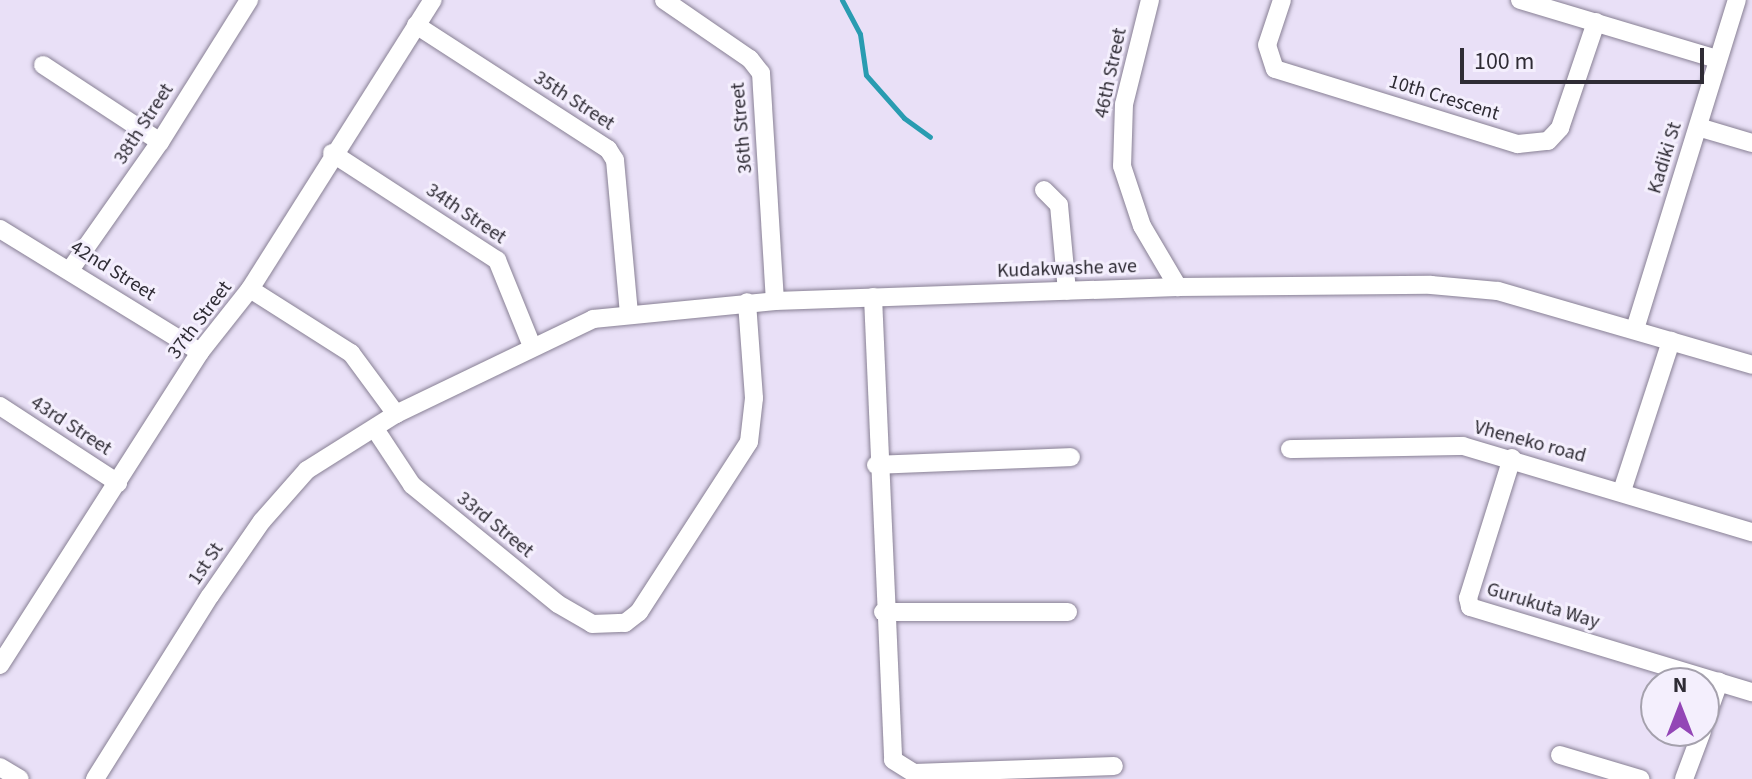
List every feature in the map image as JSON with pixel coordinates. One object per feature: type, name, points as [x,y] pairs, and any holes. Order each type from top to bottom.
[{"type":"street","points":[[225,0],[245,6]]},
{"type":"street","name":"37th Street","points":[[0,665],[200,352],[250,289],[332,153],[433,0]]},
{"type":"street","name":"36th Street","points":[[664,0],[750,59],[761,73],[775,301]]},
{"type":"street","name":"46th Street","points":[[1150,0],[1124,104],[1122,166],[1142,226],[1178,287]]},
{"type":"street","name":"10th Crescent","points":[[1282,0],[1267,45],[1275,69],[1518,144],[1548,141],[1560,128],[1596,22]]},
{"type":"street","points":[[1520,0],[1717,59]]},
{"type":"street","name":"Kadiki St","points":[[1635,329],[1737,0]]},
{"type":"street","name":"38th Street","points":[[70,270],[160,142],[245,6]]},
{"type":"street","name":"35th Street","points":[[416,25],[608,149],[615,160],[629,314]]},
{"type":"street","points":[[43,65],[160,142]]},
{"type":"street","points":[[1698,127],[1752,143]]},
{"type":"street","name":"34th Street","points":[[332,153],[497,260],[532,346]]},
{"type":"street","points":[[1044,190],[1059,205],[1067,291]]},
{"type":"street","name":"42nd Street","points":[[0,229],[200,352]]},
{"type":"street","name":"Kudakwashe ave","points":[[396,414],[593,319],[747,302],[873,297],[1178,287],[1473,288],[1635,329],[1752,365]]},
{"type":"street","points":[[250,289],[351,353],[396,414]]},
{"type":"street","points":[[873,297],[876,465],[893,760],[903,770],[1114,766]]},
{"type":"street","name":"33rd Street","points":[[375,429],[412,485],[574,616],[611,627],[639,612],[749,442],[754,398],[747,302]]},
{"type":"street","points":[[1622,491],[1671,341]]},
{"type":"street","name":"43rd Street","points":[[0,406],[118,483]]},
{"type":"street","name":"1st St","points":[[95,779],[262,521],[307,470],[396,414]]},
{"type":"street","name":"Vheneko road","points":[[1290,449],[1437,444],[1512,458],[1752,532]]},
{"type":"street","points":[[876,465],[1071,457]]},
{"type":"street","name":"Gurukuta Way","points":[[1512,458],[1468,598],[1470,607],[1669,667]]},
{"type":"street","points":[[883,612],[1068,612]]},
{"type":"street","name":"Gurukuta Way","points":[[1720,682],[1752,692]]},
{"type":"street","points":[[1684,779],[1696,747]]},
{"type":"street","points":[[1560,755],[1640,779]]},
{"type":"street","points":[[0,767],[20,779]]},
{"type":"waterway","points":[[842,0],[860,34],[866,75],[904,118],[930,137]]}]
